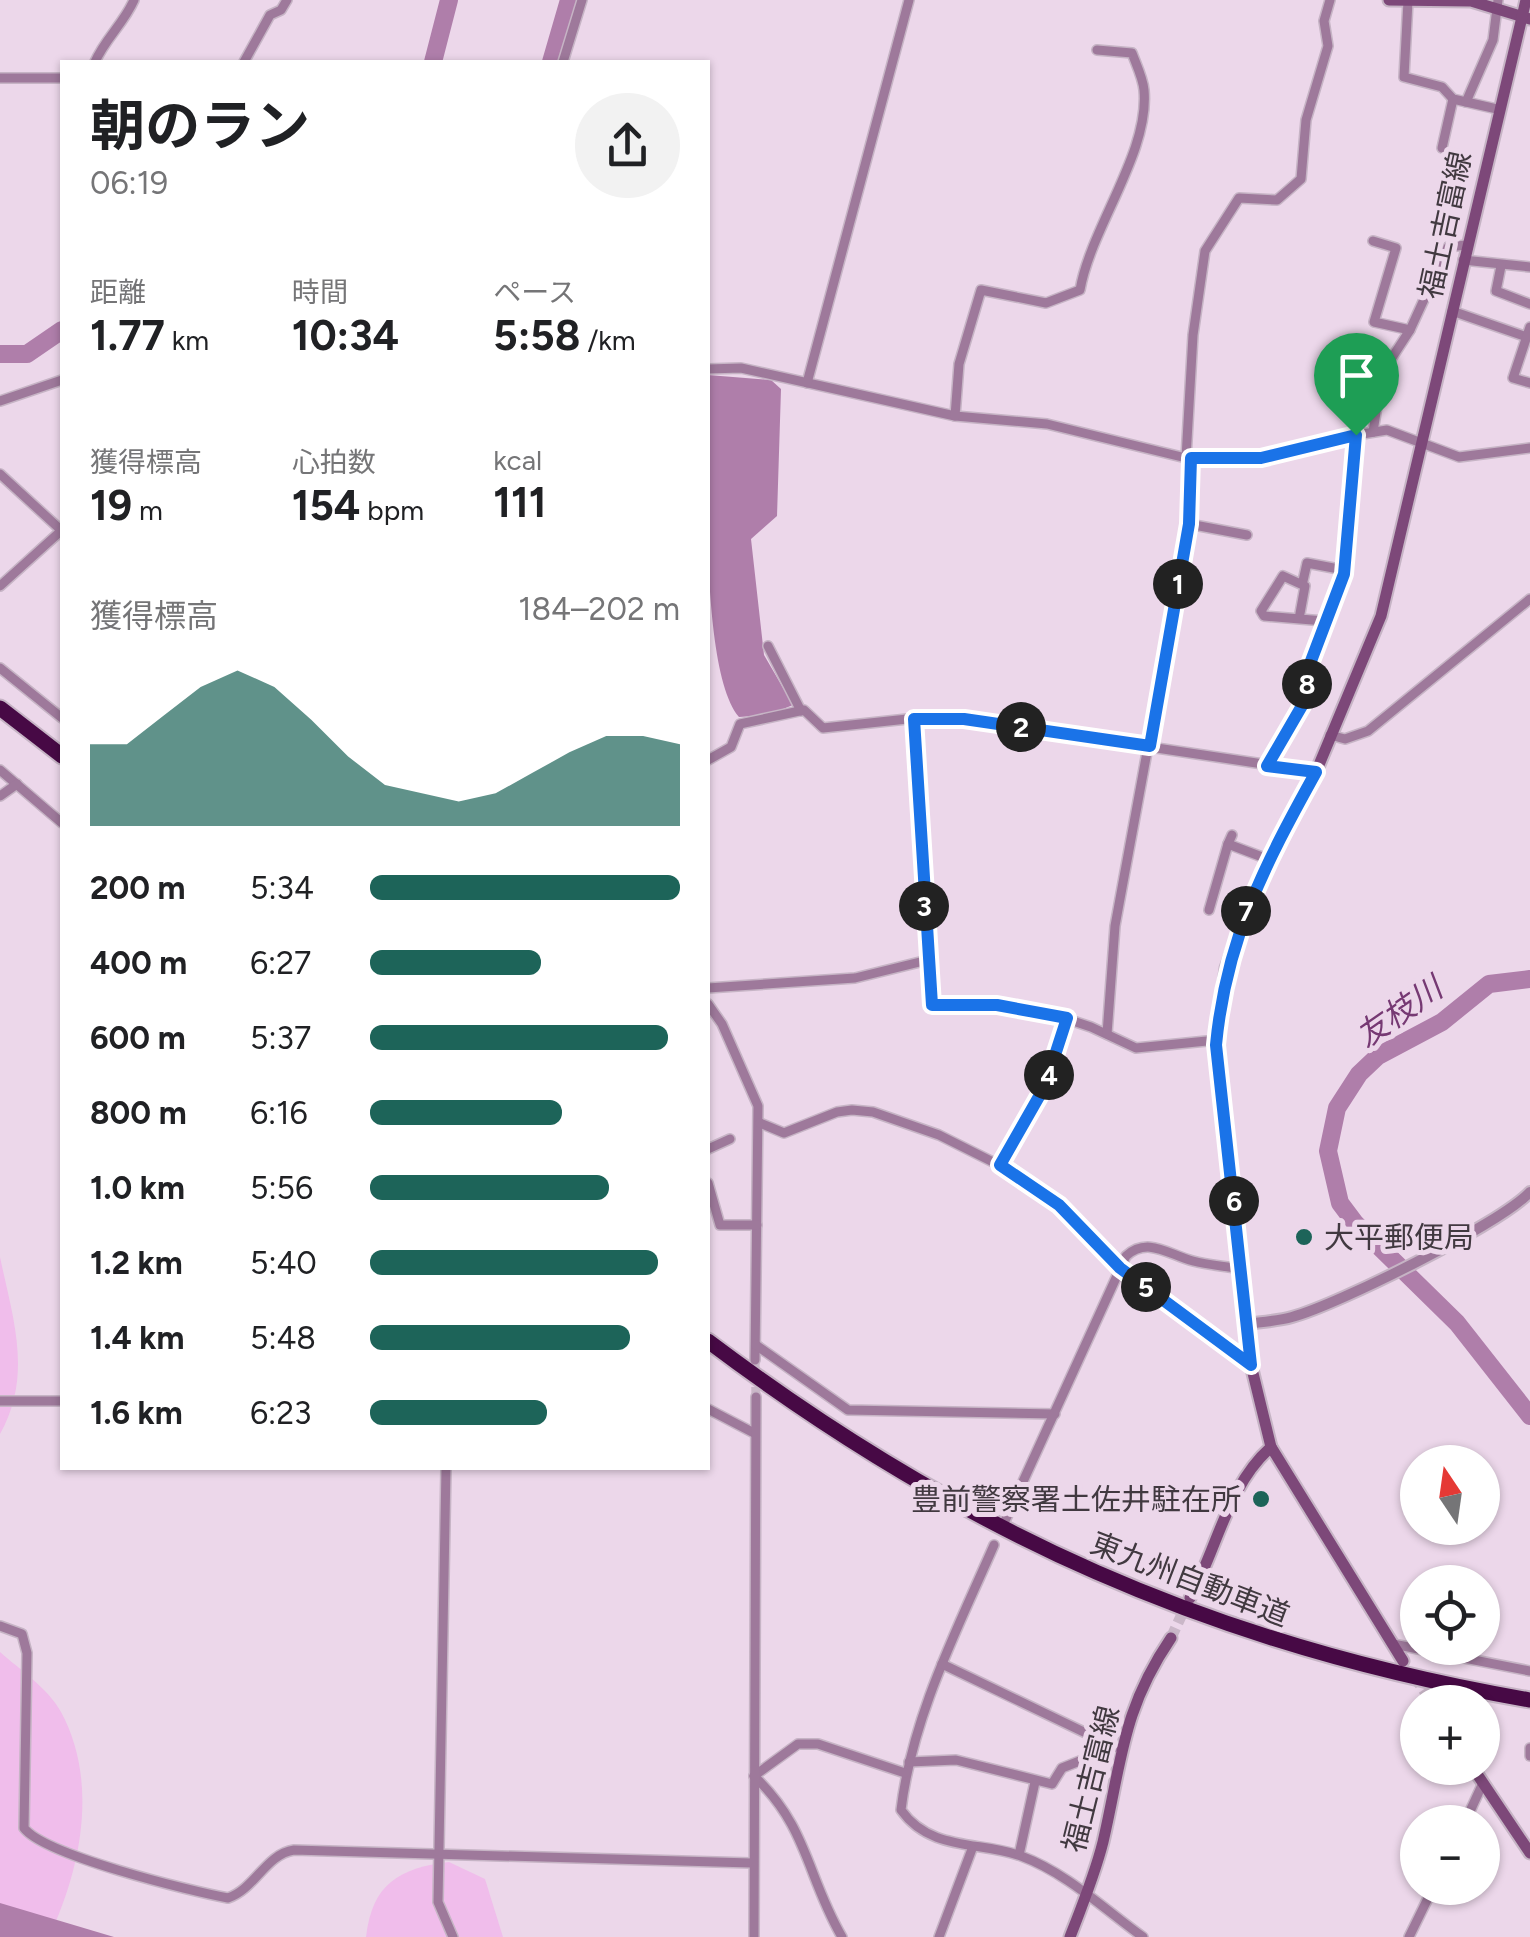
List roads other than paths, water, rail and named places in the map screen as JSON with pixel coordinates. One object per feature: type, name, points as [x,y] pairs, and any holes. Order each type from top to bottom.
[{"type":"highway","points":[[0,708],[60,754]]},
{"type":"highway","name":"東九州自動車道","points":[[710,1342],[882,1463],[1019,1540],[1089,1572],[1290,1647],[1410,1678],[1530,1700]]},
{"type":"main road","points":[[1393,0],[1498,3],[1525,16]]},
{"type":"main road","name":"福土吉富線","points":[[1400,1655],[1271,1447],[1251,1365],[1216,1040],[1226,968],[1270,860],[1316,772],[1380,616],[1526,0]]},
{"type":"main road","points":[[1190,1598],[1237,1490],[1252,1463],[1271,1447]]},
{"type":"main road","name":"福土吉富線","points":[[1070,1937],[1102,1844],[1117,1748],[1149,1670],[1171,1638]]},
{"type":"main road","points":[[1484,1785],[1530,1853]]},
{"type":"street","points":[[96,60],[104,41],[127,16],[134,0]]},
{"type":"street","points":[[245,60],[270,16],[281,10],[287,0]]},
{"type":"street","points":[[564,60],[582,0]]},
{"type":"street","points":[[807,382],[909,0]]},
{"type":"street","points":[[1107,1034],[1115,926],[1189,524],[1193,335],[1205,251],[1239,198],[1277,200],[1301,179],[1306,120],[1328,46],[1324,21],[1330,0]]},
{"type":"street","points":[[1408,1],[1404,77],[1442,87],[1454,99],[1498,109]]},
{"type":"street","points":[[1466,102],[1493,40],[1498,3]]},
{"type":"street","points":[[955,416],[959,364],[980,290],[1046,303],[1080,290],[1086,258],[1132,150],[1144,106],[1144,87],[1132,53],[1098,50]]},
{"type":"street","points":[[0,78],[60,78]]},
{"type":"street","points":[[1442,148],[1454,99]]},
{"type":"street","points":[[1374,241],[1396,248],[1374,322],[1410,330]]},
{"type":"street","points":[[1373,432],[1382,373],[1410,330],[1448,247],[1466,245]]},
{"type":"street","points":[[1463,260],[1530,268]]},
{"type":"street","points":[[1501,266],[1496,290],[1530,304]]},
{"type":"street","points":[[1452,312],[1528,332],[1512,378],[1530,383]]},
{"type":"street","points":[[710,368],[741,368],[955,416],[1047,424],[1188,458],[1261,458],[1387,430],[1460,457],[1530,448]]},
{"type":"street","points":[[0,401],[60,381]]},
{"type":"street","points":[[1267,766],[1303,704],[1324,621],[1344,570],[1356,435]]},
{"type":"street","points":[[0,474],[60,528]]},
{"type":"street","points":[[1189,524],[1248,535]]},
{"type":"street","points":[[0,586],[60,532]]},
{"type":"street","points":[[1299,619],[1307,563],[1344,570]]},
{"type":"street","points":[[1303,581],[1283,576],[1261,611],[1264,616],[1324,621]]},
{"type":"street","points":[[1330,735],[1345,739],[1368,731],[1530,599]]},
{"type":"street","points":[[768,646],[800,711],[822,728],[914,719],[964,719],[1316,772]]},
{"type":"street","points":[[0,668],[60,716]]},
{"type":"street","points":[[710,759],[731,746],[740,724],[800,711]]},
{"type":"street","points":[[914,719],[932,1005],[997,1005],[1067,1018],[1136,1048],[1216,1040]]},
{"type":"street","points":[[0,770],[60,822]]},
{"type":"street","points":[[0,796],[17,784]]},
{"type":"street","points":[[1209,910],[1230,840],[1270,860]]},
{"type":"street","points":[[710,988],[855,978],[928,960]]},
{"type":"street","points":[[710,1007],[730,1040],[758,1106],[756,1360]]},
{"type":"street","points":[[1000,1165],[1045,1086],[1067,1018]]},
{"type":"street","points":[[760,1123],[784,1133],[837,1112],[873,1112],[939,1135],[1000,1165],[1059,1205],[1120,1268],[1251,1365]]},
{"type":"street","points":[[710,1147],[730,1139]]},
{"type":"street","points":[[710,1191],[720,1224],[757,1225]]},
{"type":"street","points":[[1246,1324],[1292,1318],[1497,1218],[1530,1192]]},
{"type":"street","points":[[1005,1521],[1126,1256],[1142,1246],[1193,1262],[1240,1269]]},
{"type":"street","points":[[756,1345],[848,1410],[1055,1414]]},
{"type":"street","points":[[754,1937],[756,1397]]},
{"type":"street","points":[[0,1402],[60,1401]]},
{"type":"street","points":[[710,1410],[754,1433]]},
{"type":"street","points":[[446,1470],[438,1852],[440,1915],[453,1937]]},
{"type":"street","points":[[994,1544],[942,1664],[908,1762],[901,1810],[938,1837],[972,1849],[1018,1854],[1087,1892],[1143,1937]]},
{"type":"street","points":[[0,1626],[22,1634],[26,1643],[21,1814],[24,1828],[39,1841],[108,1865],[228,1898],[240,1894],[286,1851],[752,1863]]},
{"type":"street","points":[[1394,1644],[1530,1671]]},
{"type":"street","points":[[942,1664],[1117,1748]]},
{"type":"street","points":[[754,1776],[798,1744],[818,1744],[905,1773]]},
{"type":"street","points":[[908,1762],[956,1760],[1052,1784],[1062,1768],[1117,1748]]},
{"type":"street","points":[[1530,1748],[1530,1756]]},
{"type":"street","points":[[754,1776],[790,1816],[842,1937]]},
{"type":"street","points":[[1018,1854],[1034,1782]]},
{"type":"street","points":[[939,1937],[972,1849]]},
{"type":"street","points":[[1409,1937],[1425,1905]]},
{"type":"waterway","points":[[434,60],[449,0]]},
{"type":"waterway","points":[[552,60],[569,0]]},
{"type":"waterway","points":[[0,354],[27,354],[60,331]]},
{"type":"waterway","name":"友枝川","points":[[1530,979],[1489,984],[1442,1022],[1378,1056],[1359,1074],[1337,1108],[1328,1151],[1340,1203],[1355,1223],[1457,1323],[1530,1416]]},
{"type":"tunnel","points":[[755,1360],[756,1397]]},
{"type":"tunnel","points":[[1171,1638],[1188,1601]]},
{"type":"tunnel","points":[[1414,1676],[1420,1685]]},
{"type":"place","name":"大平郵便局","points":[[1304,1237]]},
{"type":"place","name":"豊前警察署土佐井駐在所","points":[[1261,1499]]}]
